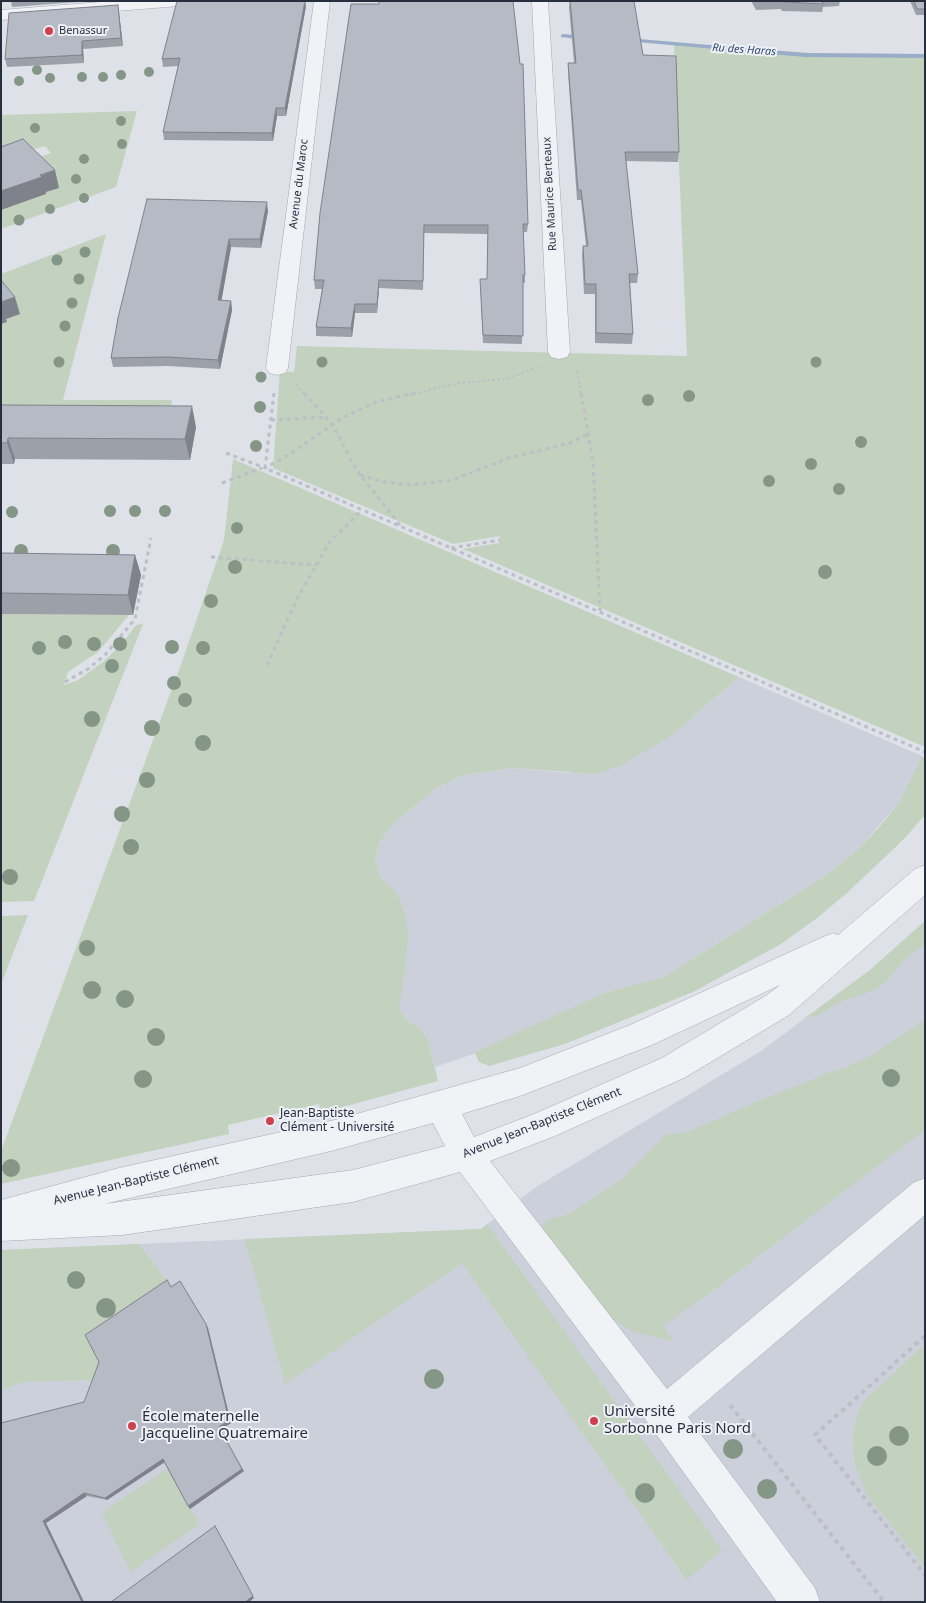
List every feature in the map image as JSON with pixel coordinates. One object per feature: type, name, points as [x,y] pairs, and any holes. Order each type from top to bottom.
[{"type":"street","points":[[1,15],[180,1]]},
{"type":"street","name":"Avenue du Maroc","points":[[277,368],[322,1]]},
{"type":"street","name":"Rue Maurice Berteaux","points":[[540,1],[559,352]]},
{"type":"street","name":"Avenue Jean-Baptiste Clément","points":[[1,1225],[122,1219],[353,1186],[467,1155],[544,1125],[673,1068],[778,1005],[925,877]]},
{"type":"street","name":"Avenue Jean-Baptiste Clément","points":[[1,1215],[119,1184],[335,1135],[520,1082],[641,1035],[861,933]]},
{"type":"street","points":[[441,1106],[467,1155],[664,1414],[801,1602]]},
{"type":"street","points":[[664,1414],[925,1194]]},
{"type":"path","points":[[222,483],[264,468],[290,454],[332,424],[356,410],[390,398],[459,383],[514,377],[534,370],[559,352],[573,363],[578,374],[593,462],[600,611]]},
{"type":"path","points":[[277,368],[295,382],[327,417],[360,475],[401,526]]},
{"type":"path","points":[[264,468],[277,368]]},
{"type":"path","points":[[271,420],[327,417]]},
{"type":"path","points":[[360,475],[384,482],[410,485],[452,480],[480,471],[509,458],[570,443],[588,434]]},
{"type":"path","points":[[226,453],[600,611],[925,752]]},
{"type":"path","points":[[267,665],[298,597],[329,543],[362,510]]},
{"type":"path","points":[[65,682],[88,669],[105,655],[135,619],[151,538]]},
{"type":"path","points":[[451,548],[500,540]]},
{"type":"path","points":[[211,557],[316,565]]},
{"type":"path","points":[[925,1336],[815,1435],[925,1575]]},
{"type":"path","points":[[708,1377],[884,1602]]},
{"type":"shaded area","points":[[739,677],[922,756],[899,803],[857,850],[828,874],[664,977],[607,992],[479,1052],[435,1067],[428,1039],[419,1028],[406,1019],[399,1008],[403,907],[397,894],[380,877],[375,860],[380,842],[394,823],[438,787],[465,775],[512,768],[569,773],[692,718]]},
{"type":"shaded area","name":"Université Sorbonne Paris Nord","points":[[925,921],[925,1602],[1,1602],[1,1250],[481,1229],[536,1187],[761,1051],[870,970]]},
{"type":"green space","points":[[674,43],[811,53],[925,54],[925,747],[463,549],[499,543],[500,536],[453,544],[273,468],[280,371],[294,372],[297,346],[687,356]]},
{"type":"green space","points":[[137,111],[116,187],[1,229],[1,210],[7,208],[6,206],[46,194],[31,160],[51,153],[45,146],[28,151],[1,148],[1,115]]},
{"type":"green space","points":[[106,234],[63,400],[172,400],[169,427],[1,426],[1,324],[5,320],[1,274]]},
{"type":"green space","points":[[233,459],[739,677],[672,735],[620,766],[595,774],[512,768],[465,775],[438,787],[394,823],[380,842],[375,860],[380,877],[397,893],[403,907],[408,930],[406,963],[399,1008],[406,1019],[419,1028],[428,1039],[438,1081],[321,1113],[319,1104],[228,1125],[229,1134],[1,1184],[1,1151],[183,659],[224,540]]},
{"type":"green space","points":[[1,614],[129,615],[98,652],[68,672],[64,685],[78,680],[103,662],[119,647],[136,625],[143,624],[34,901],[1,902]]},
{"type":"green space","points":[[922,756],[925,758],[925,815],[905,838],[847,893],[781,944],[693,992],[565,1044],[489,1066],[479,1062],[475,1053],[512,1035],[607,992],[664,977],[828,874],[857,850],[899,803]]},
{"type":"green space","points":[[28,915],[1,984],[1,916]]},
{"type":"green space","points":[[925,921],[925,945],[906,958],[884,984],[870,992],[842,1001],[817,1016],[805,1018],[870,970]]},
{"type":"green space","points":[[925,1020],[925,1130],[723,1283],[663,1326],[673,1341],[633,1332],[607,1315],[542,1230],[546,1220],[569,1214],[622,1179],[666,1135],[687,1132],[761,1100],[845,1068],[868,1057]]},
{"type":"green space","points":[[487,1224],[722,1550],[687,1580],[462,1263],[285,1384],[245,1239],[481,1229]]},
{"type":"green space","points":[[139,1244],[169,1284],[105,1355],[95,1380],[22,1382],[1,1391],[1,1250]]},
{"type":"green space","points":[[925,1344],[925,1568],[866,1493],[855,1464],[853,1437],[857,1415],[863,1402]]},
{"type":"green space","points":[[168,1468],[199,1524],[131,1572],[102,1513]]},
{"type":"building","points":[[177,1],[305,1],[285,108],[276,108],[272,133],[163,132],[180,58],[162,59]]},
{"type":"building","points":[[379,1],[513,1],[520,64],[523,64],[528,224],[523,224],[525,275],[523,275],[523,336],[483,335],[480,279],[487,279],[488,225],[424,225],[423,281],[379,280],[377,304],[355,304],[351,328],[316,327],[324,280],[314,280],[320,213],[351,4],[379,4]]},
{"type":"building","points":[[570,1],[634,1],[643,55],[676,56],[679,152],[625,152],[638,274],[629,274],[633,334],[596,333],[596,284],[585,284],[583,246],[588,246],[581,190],[578,190],[568,63],[576,63]]},
{"type":"building","points":[[822,1],[823,4],[784,2]]},
{"type":"building","points":[[914,1],[925,1],[925,9],[917,9]]},
{"type":"building","points":[[118,5],[121,38],[82,41],[82,55],[5,59],[9,13]]},
{"type":"building","points":[[23,139],[55,170],[40,175],[42,177],[1,191],[1,147]]},
{"type":"building","points":[[147,199],[267,202],[260,239],[229,239],[218,300],[231,301],[218,360],[167,357],[111,358],[118,318]]},
{"type":"building","points":[[1,280],[15,297],[1,302]]},
{"type":"building","points":[[1,405],[192,406],[185,439],[8,438],[7,443],[1,443]]},
{"type":"building","points":[[1,553],[135,555],[128,595],[1,593]]},
{"type":"building","points":[[167,1280],[171,1287],[180,1281],[206,1324],[229,1420],[219,1427],[242,1469],[188,1506],[163,1459],[105,1498],[84,1493],[43,1521],[82,1602],[1,1602],[1,1423],[84,1402],[99,1362],[85,1335]]},
{"type":"building","points":[[215,1526],[253,1596],[245,1602],[111,1602]]},
{"type":"waterway","name":"Ru des Haras","points":[[563,36],[586,38]]},
{"type":"waterway","name":"Ru des Haras","points":[[627,40],[805,55],[925,56]]},
{"type":"place","name":"Benassur","points":[[49,31]]},
{"type":"place","name":"Jean-Baptiste Clément - Université","points":[[270,1121]]},
{"type":"place","name":"Université Sorbonne Paris Nord","points":[[594,1421]]},
{"type":"place","name":"École maternelle Jacqueline Quatremaire","points":[[132,1426]]}]
